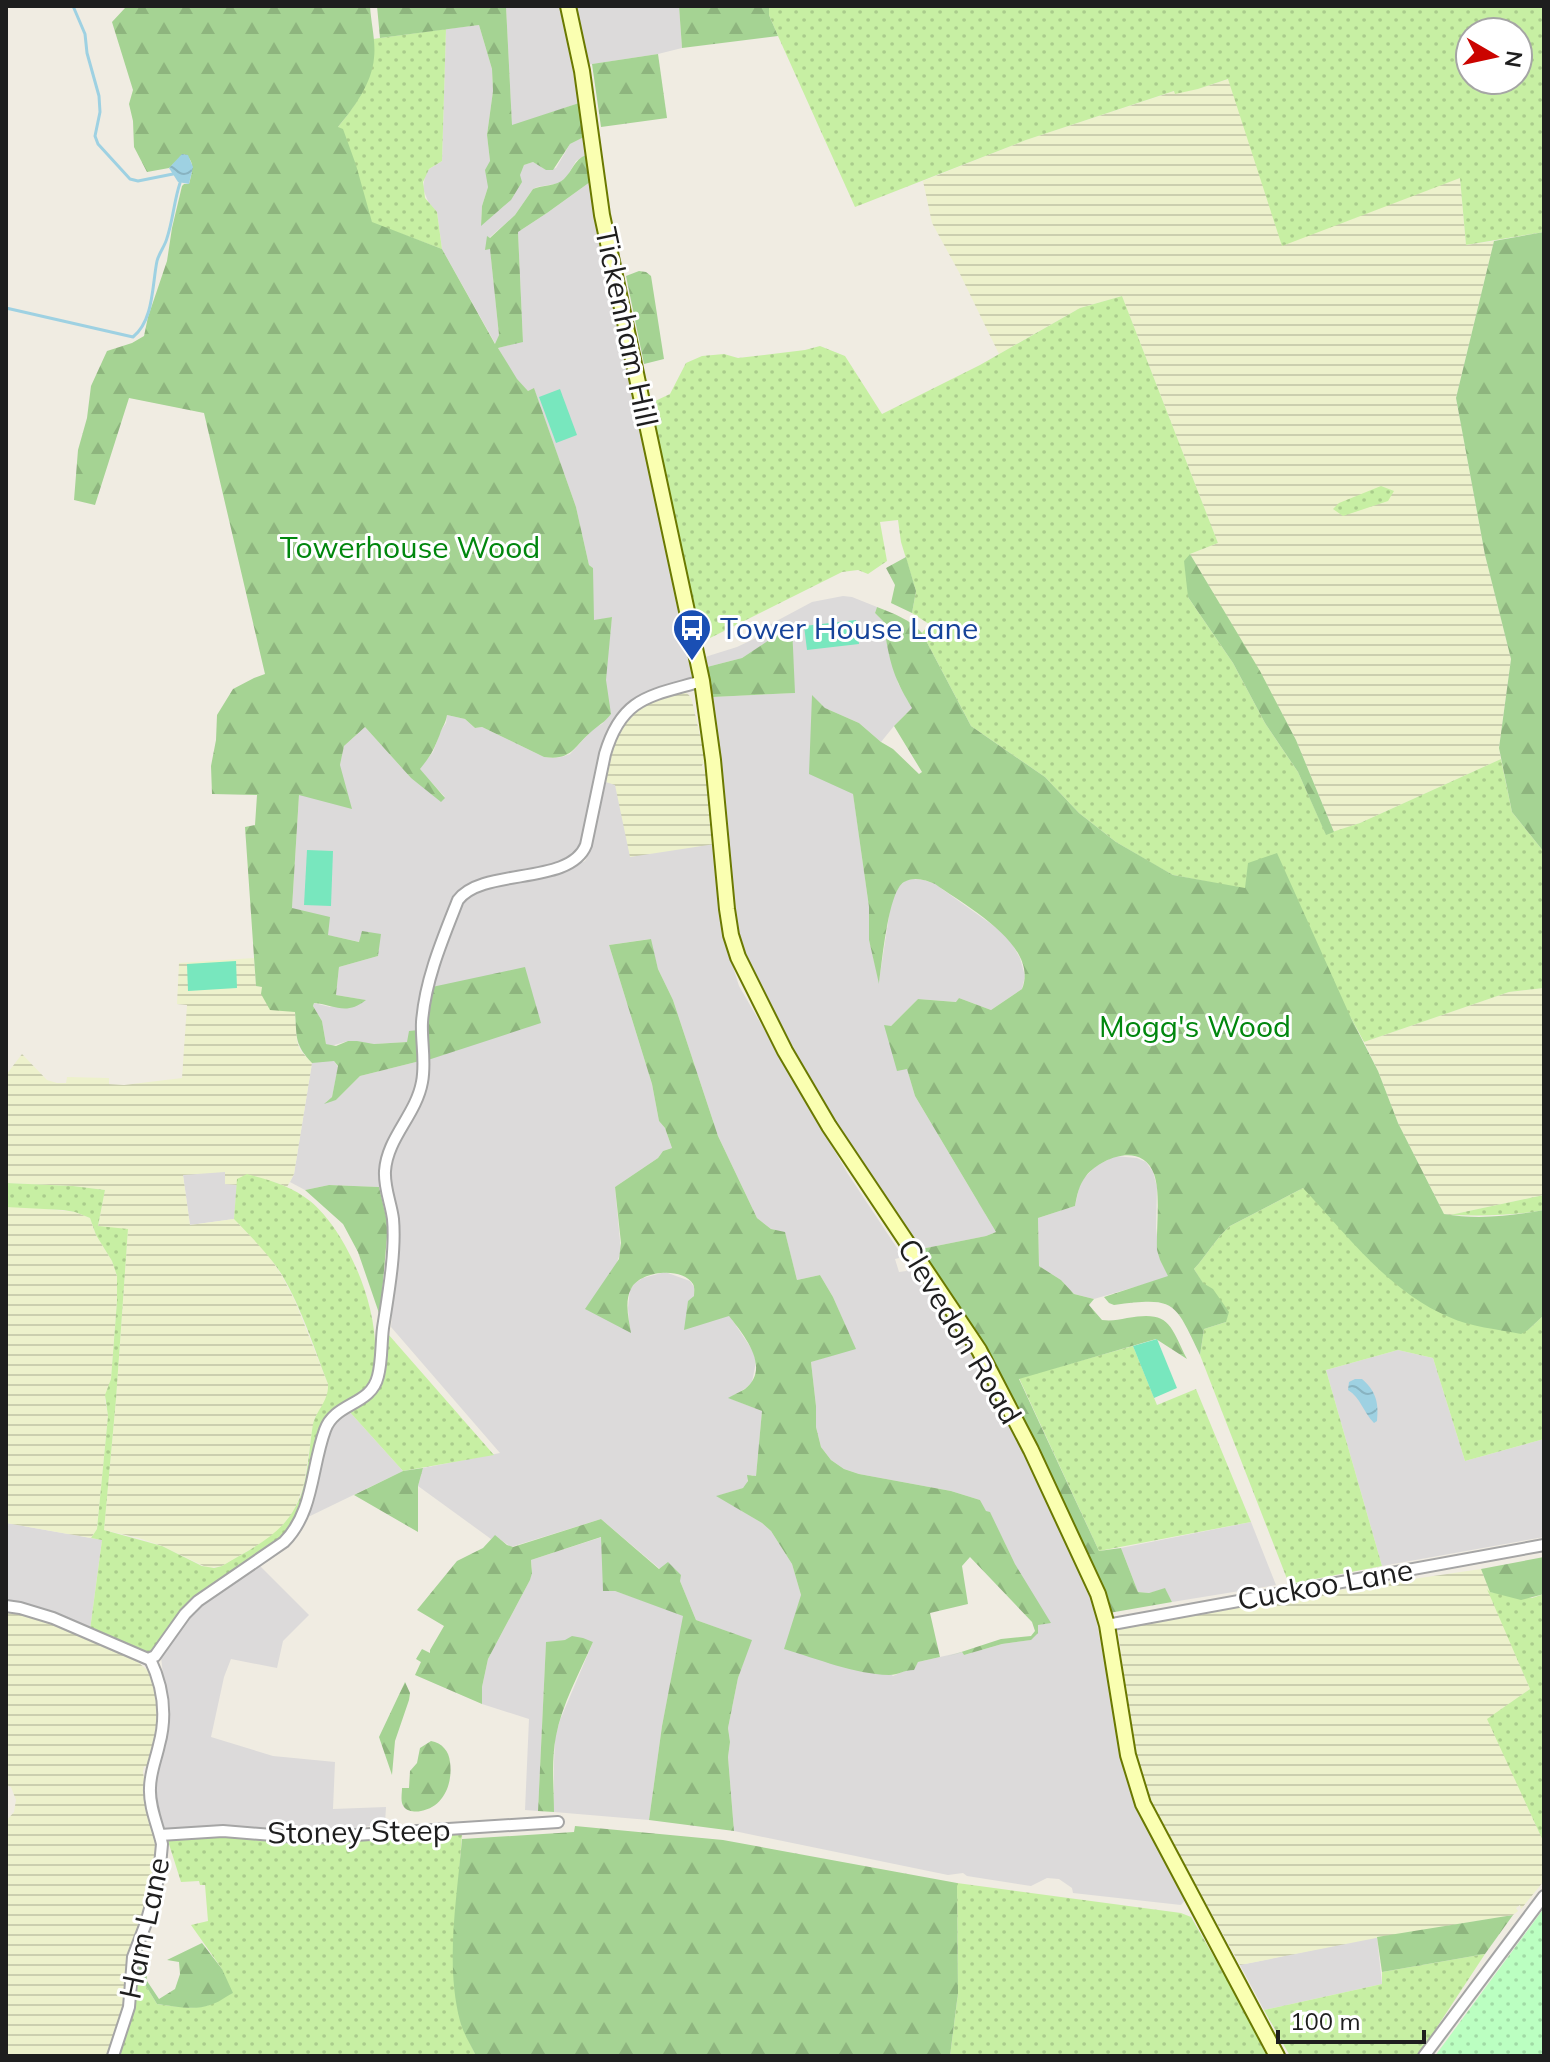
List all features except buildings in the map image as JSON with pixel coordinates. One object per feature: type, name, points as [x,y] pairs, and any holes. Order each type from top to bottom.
[{"type":"main road","name":"Tickenham Hill","points":[[568,6],[582,71],[602,215],[695,646]]},
{"type":"main road","name":"Clevedon Road","points":[[695,646],[713,760],[727,909],[731,935],[741,964],[785,1051],[829,1126],[979,1350],[1012,1413],[1098,1594],[1107,1625],[1128,1755],[1143,1804],[1277,2056]]},
{"type":"street","points":[[6,1606],[53,1618],[139,1657],[150,1659],[198,1601],[290,1536],[306,1507],[326,1426],[335,1414],[365,1398],[376,1384],[387,1312],[393,1230],[385,1185],[386,1163],[389,1150],[415,1103],[422,1083],[422,1023],[426,993],[458,900],[471,888],[539,873],[582,854],[608,743],[620,719],[634,704],[644,699],[702,681]]},
{"type":"street","name":"Cuckoo Lane","points":[[1107,1625],[1544,1545]]},
{"type":"street","name":"Ham Lane","points":[[113,2056],[129,2007],[135,1950],[159,1876],[162,1851],[150,1793],[151,1775],[162,1735],[163,1712],[160,1682],[150,1659]]},
{"type":"street","name":"Stoney Steep","points":[[160,1835],[223,1831],[309,1838],[558,1822]]},
{"type":"street","points":[[1424,2056],[1544,1896]]},
{"type":"shaded area","points":[[506,6],[560,6],[579,103],[512,126]]},
{"type":"shaded area","points":[[575,6],[679,6],[682,48],[586,65]]},
{"type":"shaded area","points":[[479,25],[492,69],[493,91],[487,135],[490,161],[488,187],[482,206],[481,225],[504,206],[524,165],[533,162],[547,170],[556,168],[570,144],[584,137],[586,155],[576,161],[560,183],[533,189],[515,215],[489,238],[499,335],[496,345],[442,249],[437,212],[430,206],[423,189],[429,169],[442,161],[446,29]]},
{"type":"shaded area","points":[[590,182],[615,315],[693,680],[638,696],[618,715],[598,756],[580,847],[571,858],[543,868],[477,881],[462,887],[456,897],[419,1030],[408,1042],[374,1044],[348,1041],[331,1046],[326,1044],[322,1021],[314,1003],[330,1007],[365,1000],[336,995],[339,967],[378,956],[360,942],[327,935],[292,908],[299,795],[340,765],[344,746],[365,727],[411,778],[445,797],[419,769],[433,752],[447,715],[465,719],[475,728],[482,727],[552,758],[570,754],[610,714],[605,680],[612,617],[593,621],[593,568],[589,565],[576,507],[534,389],[528,391],[516,379],[498,348],[523,341],[518,232]]},
{"type":"shaded area","points":[[843,596],[877,607],[875,613],[890,628],[891,639],[886,639],[898,683],[912,708],[881,742],[859,723],[821,704],[853,793],[869,907],[869,940],[879,981],[891,903],[898,887],[913,879],[935,884],[1001,931],[1020,958],[1025,976],[1022,989],[991,1010],[959,998],[957,1002],[918,999],[891,1026],[885,1026],[907,1068],[915,1096],[996,1232],[921,1249],[829,1116],[760,993],[738,934],[713,697],[794,693],[792,626],[742,658],[707,667],[705,657],[758,637],[769,625],[812,602]]},
{"type":"shaded area","points":[[606,782],[615,784],[715,844],[727,948],[739,986],[848,1174],[903,1257],[895,1259],[899,1272],[913,1265],[975,1361],[1086,1584],[1095,1613],[1125,1773],[1137,1811],[1186,1899],[1181,1905],[1073,1893],[1072,1888],[1059,1879],[1047,1878],[1031,1886],[963,1873],[948,1875],[734,1831],[728,1728],[738,1678],[751,1640],[696,1620],[680,1581],[660,1569],[601,1519],[511,1547],[495,1536],[491,1539],[418,1486],[423,1468],[500,1453],[391,1327],[398,1216],[389,1176],[392,1156],[427,1082],[432,987],[461,900],[488,886],[557,873],[585,861],[591,849]],"holes":[[[650,939],[658,969],[673,1000],[718,1136],[757,1218],[771,1229],[785,1233],[797,1280],[820,1275],[855,1348],[811,1362],[816,1427],[821,1447],[831,1460],[844,1469],[980,1500],[986,1512],[990,1513],[1015,1564],[1038,1625],[1030,1640],[918,1662],[893,1676],[801,1595],[792,1564],[771,1531],[717,1496],[743,1488],[748,1478],[752,1475],[756,1477],[762,1411],[729,1398],[752,1382],[756,1362],[753,1351],[729,1315],[692,1299],[694,1287],[690,1281],[665,1272],[643,1278],[630,1289],[630,1333],[615,1268],[621,1251],[615,1187],[658,1158],[663,1151],[672,1148],[659,1121],[652,1084],[609,945]]]},
{"type":"shaded area","points":[[334,1061],[338,1067],[332,1097],[326,1102],[336,1100],[360,1076],[420,1061],[417,1090],[385,1151],[379,1187],[329,1185],[305,1190],[290,1182],[294,1174],[312,1063]]},
{"type":"shaded area","points":[[1115,1156],[1137,1158],[1146,1162],[1153,1172],[1157,1187],[1156,1228],[1160,1260],[1169,1277],[1094,1299],[1074,1294],[1061,1280],[1039,1266],[1038,1218],[1075,1206],[1084,1178],[1096,1166]]},
{"type":"shaded area","points":[[226,1172],[225,1184],[237,1185],[234,1219],[190,1225],[183,1175]]},
{"type":"shaded area","points":[[1398,1350],[1433,1358],[1465,1461],[1544,1439],[1544,1537],[1382,1566],[1326,1370]]},
{"type":"shaded area","points":[[348,1410],[403,1471],[306,1518],[324,1442],[335,1420]]},
{"type":"shaded area","points":[[1251,1522],[1276,1585],[1172,1602],[1165,1589],[1138,1592],[1121,1548]]},
{"type":"shaded area","points":[[6,1523],[102,1540],[90,1630],[6,1603]]},
{"type":"shaded area","points":[[602,1537],[615,1591],[684,1615],[662,1726],[649,1820],[554,1812],[555,1738],[593,1642],[565,1640],[546,1643],[538,1811],[525,1810],[529,1719],[482,1704],[488,1659],[530,1580],[531,1560]]},
{"type":"shaded area","points":[[258,1564],[309,1615],[283,1641],[277,1668],[231,1659],[211,1737],[273,1756],[335,1762],[333,1809],[386,1807],[385,1823],[317,1836],[230,1827],[165,1829],[155,1800],[155,1784],[168,1718],[161,1657],[175,1633],[197,1607]]},
{"type":"shaded area","points":[[1377,1937],[1382,1984],[1264,2010],[1240,1965]]},
{"type":"green space","name":"Towerhouse Wood","points":[[124,6],[370,6],[373,67],[361,95],[338,127],[343,129],[356,165],[372,222],[442,249],[495,344],[499,335],[490,249],[485,250],[487,236],[490,238],[515,215],[533,189],[561,181],[586,155],[590,182],[518,232],[523,342],[498,348],[517,379],[528,391],[534,388],[576,507],[589,565],[593,568],[594,620],[612,617],[606,680],[611,714],[571,752],[553,758],[544,757],[482,727],[475,728],[465,719],[447,715],[434,749],[420,769],[445,798],[441,802],[411,778],[365,727],[344,746],[340,765],[352,809],[299,795],[292,908],[330,917],[328,935],[359,942],[362,931],[381,934],[378,956],[339,967],[336,995],[366,1000],[346,1009],[314,1003],[322,1021],[326,1044],[336,1046],[348,1041],[374,1044],[407,1042],[409,1031],[419,1030],[420,1061],[360,1076],[336,1100],[324,1104],[332,1097],[338,1066],[334,1061],[312,1063],[299,1045],[295,1012],[270,1010],[261,994],[262,987],[256,986],[245,827],[255,825],[257,795],[212,794],[211,766],[217,715],[233,689],[265,674],[204,413],[129,398],[95,505],[74,500],[78,450],[87,418],[91,386],[107,351],[144,336],[167,261],[182,186],[189,184],[192,171],[192,163],[184,154],[169,168],[147,172],[134,147],[129,104],[133,90],[112,22]]},
{"type":"green space","points":[[377,6],[506,6],[512,125],[579,103],[584,137],[570,144],[553,170],[546,170],[533,162],[524,165],[520,175],[522,182],[511,200],[481,226],[482,206],[488,187],[485,170],[490,161],[487,135],[493,91],[492,69],[479,25],[380,38]]},
{"type":"green space","points":[[679,6],[769,6],[769,15],[778,36],[682,48]]},
{"type":"green space","points":[[769,6],[1544,6],[1544,232],[1466,245],[1460,178],[1282,246],[1228,79],[1198,89],[1175,94],[1174,91],[1026,140],[855,207],[769,15]]},
{"type":"green space","points":[[446,29],[442,161],[429,169],[423,182],[425,198],[437,212],[442,249],[372,223],[338,127],[365,86],[372,64],[373,39]]},
{"type":"green space","points":[[658,54],[667,118],[601,127],[592,64]]},
{"type":"green space","points":[[1229,79],[1391,203],[1460,178],[1466,245],[1494,241],[1456,398],[1485,555],[1511,659],[1499,748],[1501,759],[1334,832],[1296,740],[1190,554],[1218,543],[1122,296],[1080,308],[999,354],[932,223],[923,181],[1026,140],[1175,91],[1198,89]]},
{"type":"green space","points":[[1544,232],[1544,852],[1512,812],[1499,748],[1511,659],[1485,555],[1456,398],[1494,241]]},
{"type":"green space","points":[[639,271],[651,276],[664,359],[644,364],[626,276]]},
{"type":"green space","points":[[1122,296],[1218,543],[1190,554],[1188,597],[1233,663],[1265,723],[1298,772],[1326,834],[1360,823],[1501,759],[1512,812],[1544,852],[1544,988],[1509,992],[1364,1042],[1351,1018],[1245,889],[1173,875],[1116,842],[1079,813],[1045,777],[971,726],[922,633],[929,624],[912,613],[916,591],[901,542],[898,520],[880,522],[887,561],[868,574],[858,570],[842,572],[706,640],[701,635],[651,408],[653,402],[670,394],[686,363],[702,356],[724,354],[738,358],[820,346],[845,356],[882,414],[980,365],[1080,308]]},
{"type":"green space","points":[[560,389],[577,435],[556,443],[539,397]]},
{"type":"green space","points":[[1381,486],[1394,491],[1388,501],[1343,516],[1333,509],[1339,503]]},
{"type":"green space","points":[[1190,554],[1260,671],[1296,740],[1334,832],[1326,835],[1298,772],[1265,723],[1233,663],[1188,597],[1184,561]]},
{"type":"green space","points":[[906,557],[916,591],[912,613],[891,603],[895,585],[886,568]]},
{"type":"green space","name":"Mogg's Wood","points":[[877,607],[907,620],[922,633],[971,726],[1045,777],[1079,813],[1116,842],[1173,875],[1245,888],[1248,863],[1277,853],[1378,1071],[1398,1123],[1444,1214],[1494,1216],[1544,1210],[1544,1315],[1521,1334],[1457,1320],[1427,1306],[1388,1277],[1352,1243],[1303,1188],[1230,1226],[1194,1269],[1229,1312],[1226,1322],[1204,1329],[1200,1355],[1178,1313],[1170,1307],[1150,1302],[1114,1305],[1104,1297],[1168,1276],[1157,1250],[1154,1174],[1141,1158],[1122,1156],[1102,1163],[1084,1179],[1075,1206],[1038,1218],[1039,1266],[1061,1280],[1074,1294],[1094,1299],[1089,1305],[1102,1320],[1141,1316],[1160,1318],[1172,1329],[1187,1359],[1156,1339],[1019,1379],[1099,1551],[1121,1548],[1138,1592],[1149,1593],[1165,1588],[1172,1602],[1109,1613],[1069,1515],[984,1347],[921,1249],[996,1232],[915,1096],[907,1069],[897,1071],[884,1025],[891,1026],[918,999],[956,1002],[959,998],[991,1010],[1022,989],[1025,973],[1020,957],[996,928],[935,884],[912,879],[898,888],[894,899],[879,984],[869,940],[869,907],[853,794],[809,774],[812,695],[825,708],[859,723],[919,774],[922,772],[894,726],[912,708],[898,683],[890,659],[886,639],[891,638],[890,628],[875,613]]},
{"type":"green space","points":[[856,620],[859,644],[807,650],[804,626]]},
{"type":"green space","points":[[792,625],[795,693],[713,697],[707,667],[742,658]]},
{"type":"green space","points":[[683,691],[692,701],[706,761],[702,765],[703,770],[708,771],[715,844],[630,857],[615,785],[606,782],[614,742],[620,729],[641,707]]},
{"type":"green space","points":[[307,850],[333,851],[331,906],[304,905]]},
{"type":"green space","points":[[651,939],[658,969],[673,1000],[718,1136],[757,1218],[771,1229],[785,1232],[797,1280],[820,1275],[856,1349],[811,1362],[816,1427],[821,1447],[831,1460],[859,1474],[951,1491],[980,1500],[986,1511],[990,1512],[1015,1564],[1051,1623],[1038,1625],[1038,1633],[1031,1640],[946,1657],[1001,1639],[1031,1636],[1035,1631],[1032,1622],[970,1557],[962,1566],[968,1604],[930,1613],[940,1657],[918,1662],[914,1670],[889,1675],[863,1672],[784,1649],[801,1595],[792,1564],[771,1531],[716,1496],[743,1488],[748,1481],[747,1475],[756,1476],[762,1411],[728,1398],[753,1381],[755,1361],[747,1341],[729,1316],[684,1330],[688,1301],[694,1296],[694,1288],[688,1278],[671,1273],[643,1278],[631,1289],[628,1311],[631,1333],[585,1309],[619,1259],[621,1243],[615,1187],[658,1158],[663,1151],[672,1148],[659,1121],[652,1084],[609,945]]},
{"type":"green space","points":[[254,958],[256,986],[262,987],[295,1012],[300,1050],[312,1063],[294,1174],[287,1187],[275,1182],[237,1179],[237,1185],[225,1184],[225,1172],[183,1175],[190,1225],[234,1219],[268,1254],[295,1301],[328,1384],[328,1391],[314,1419],[304,1484],[294,1511],[276,1533],[263,1542],[222,1566],[208,1568],[162,1546],[104,1530],[128,1230],[98,1227],[105,1190],[6,1183],[6,1075],[22,1054],[47,1080],[57,1083],[66,1083],[67,1077],[109,1078],[109,1084],[124,1085],[182,1078],[187,1005],[177,1004],[179,963]]},
{"type":"green space","points":[[236,961],[237,988],[188,991],[187,964]]},
{"type":"green space","points":[[525,967],[541,1023],[428,1060],[427,1027],[432,987]]},
{"type":"green space","points":[[1544,988],[1544,1195],[1444,1214],[1398,1123],[1364,1042],[1509,992]]},
{"type":"green space","points":[[247,1174],[296,1191],[326,1217],[340,1237],[364,1287],[375,1341],[374,1365],[368,1387],[335,1407],[324,1419],[303,1507],[282,1540],[192,1601],[150,1656],[90,1630],[102,1540],[91,1538],[97,1529],[108,1416],[105,1395],[111,1379],[117,1276],[90,1218],[63,1210],[6,1207],[6,1183],[105,1190],[98,1226],[128,1229],[104,1530],[162,1546],[202,1566],[214,1568],[263,1542],[285,1523],[293,1511],[305,1480],[313,1424],[328,1390],[302,1315],[282,1275],[234,1219],[237,1179]]},
{"type":"green space","points":[[329,1185],[379,1187],[388,1225],[380,1316],[358,1252],[343,1224],[305,1190]]},
{"type":"green space","points":[[1303,1188],[1528,1330],[1544,1315],[1544,1439],[1465,1461],[1433,1358],[1398,1350],[1326,1370],[1382,1566],[1289,1584],[1200,1355],[1204,1329],[1226,1322],[1194,1269],[1230,1226]]},
{"type":"green space","points":[[1544,1195],[1544,1210],[1497,1215],[1450,1215]]},
{"type":"green space","points":[[6,1207],[75,1212],[90,1218],[117,1276],[97,1529],[91,1538],[6,1523]]},
{"type":"green space","points":[[388,1334],[494,1455],[403,1471],[348,1410],[369,1399],[382,1384]]},
{"type":"green space","points":[[1157,1339],[1177,1388],[1154,1398],[1133,1346]]},
{"type":"green space","points":[[1133,1346],[1157,1405],[1196,1389],[1251,1522],[1099,1551],[1019,1378]]},
{"type":"green space","points":[[423,1468],[418,1486],[418,1532],[354,1495],[403,1471]]},
{"type":"green space","points":[[601,1519],[659,1569],[668,1562],[681,1575],[680,1581],[696,1620],[752,1640],[738,1678],[728,1728],[734,1831],[649,1820],[662,1726],[683,1616],[615,1591],[603,1591],[601,1537],[531,1560],[530,1580],[488,1659],[482,1704],[415,1675],[421,1662],[416,1659],[422,1649],[430,1653],[444,1626],[417,1610],[457,1561],[483,1548],[495,1535],[513,1547]]},
{"type":"green space","points":[[1544,1557],[1544,1594],[1521,1600],[1490,1592],[1481,1569]]},
{"type":"green space","points":[[1481,1569],[1530,1689],[1488,1719],[1544,1843],[1544,1881],[1521,1909],[1520,1905],[1516,1908],[1518,1911],[1513,1915],[1240,1965],[1159,1818],[1145,1786],[1133,1746],[1118,1629]]},
{"type":"green space","points":[[1487,1589],[1532,1598],[1544,1594],[1544,1843],[1487,1719],[1530,1689]]},
{"type":"green space","points":[[6,1612],[45,1619],[133,1658],[151,1673],[157,1689],[159,1722],[149,1768],[144,1766],[143,1772],[158,1846],[156,1870],[146,1910],[130,1951],[126,2002],[108,2056],[6,2056],[6,1821],[14,1812],[16,1800],[11,1787],[6,1785]]},
{"type":"green space","points":[[572,1636],[593,1642],[567,1700],[556,1736],[554,1812],[538,1811],[546,1642]]},
{"type":"green space","points":[[405,1682],[410,1693],[395,1741],[392,1775],[379,1737]]},
{"type":"green space","points":[[431,1741],[442,1746],[448,1754],[451,1770],[448,1786],[436,1805],[421,1811],[410,1811],[403,1805],[402,1788],[409,1788],[410,1771],[417,1763],[420,1748]]},
{"type":"green space","points":[[575,1826],[723,1840],[957,1883],[958,1993],[950,2056],[476,2056],[460,2021],[453,1976],[462,1839],[574,1832]]},
{"type":"green space","points":[[203,1834],[462,1834],[454,1944],[461,2024],[476,2056],[118,2056],[132,2016],[138,1973],[157,2004],[199,2007],[222,1998],[222,1969],[191,1925],[208,1921],[205,1885],[200,1885],[199,1881],[181,1882],[168,1841]]},
{"type":"green space","points":[[957,1883],[1181,1913],[1191,1917],[1267,2056],[950,2056],[958,1993]]},
{"type":"green space","points":[[1544,1908],[1544,2056],[1435,2056]]},
{"type":"green space","points":[[1513,1915],[1485,1954],[1382,1972],[1377,1937]]},
{"type":"green space","points":[[202,1943],[222,1969],[233,1993],[204,2007],[157,2004],[138,1973],[140,1956],[146,1966],[147,1981],[159,1999],[175,1989],[180,1974],[179,1962],[167,1960]]},
{"type":"green space","points":[[1485,1954],[1418,2056],[1290,2056],[1264,2010],[1382,1984],[1382,1972]]},
{"type":"water","points":[[182,154],[188,155],[193,167],[189,184],[178,182],[169,168]]},
{"type":"water","points":[[1362,1379],[1376,1398],[1377,1421],[1374,1423],[1348,1390],[1349,1382]]},
{"type":"waterway","points":[[73,6],[85,34],[99,96],[100,112],[95,136],[98,144],[130,179],[138,181],[173,174]]},
{"type":"waterway","points":[[6,308],[133,337],[149,312],[157,261],[169,231],[180,183]]},
{"type":"place","name":"Tower House Lane","points":[[692,662]]}]
